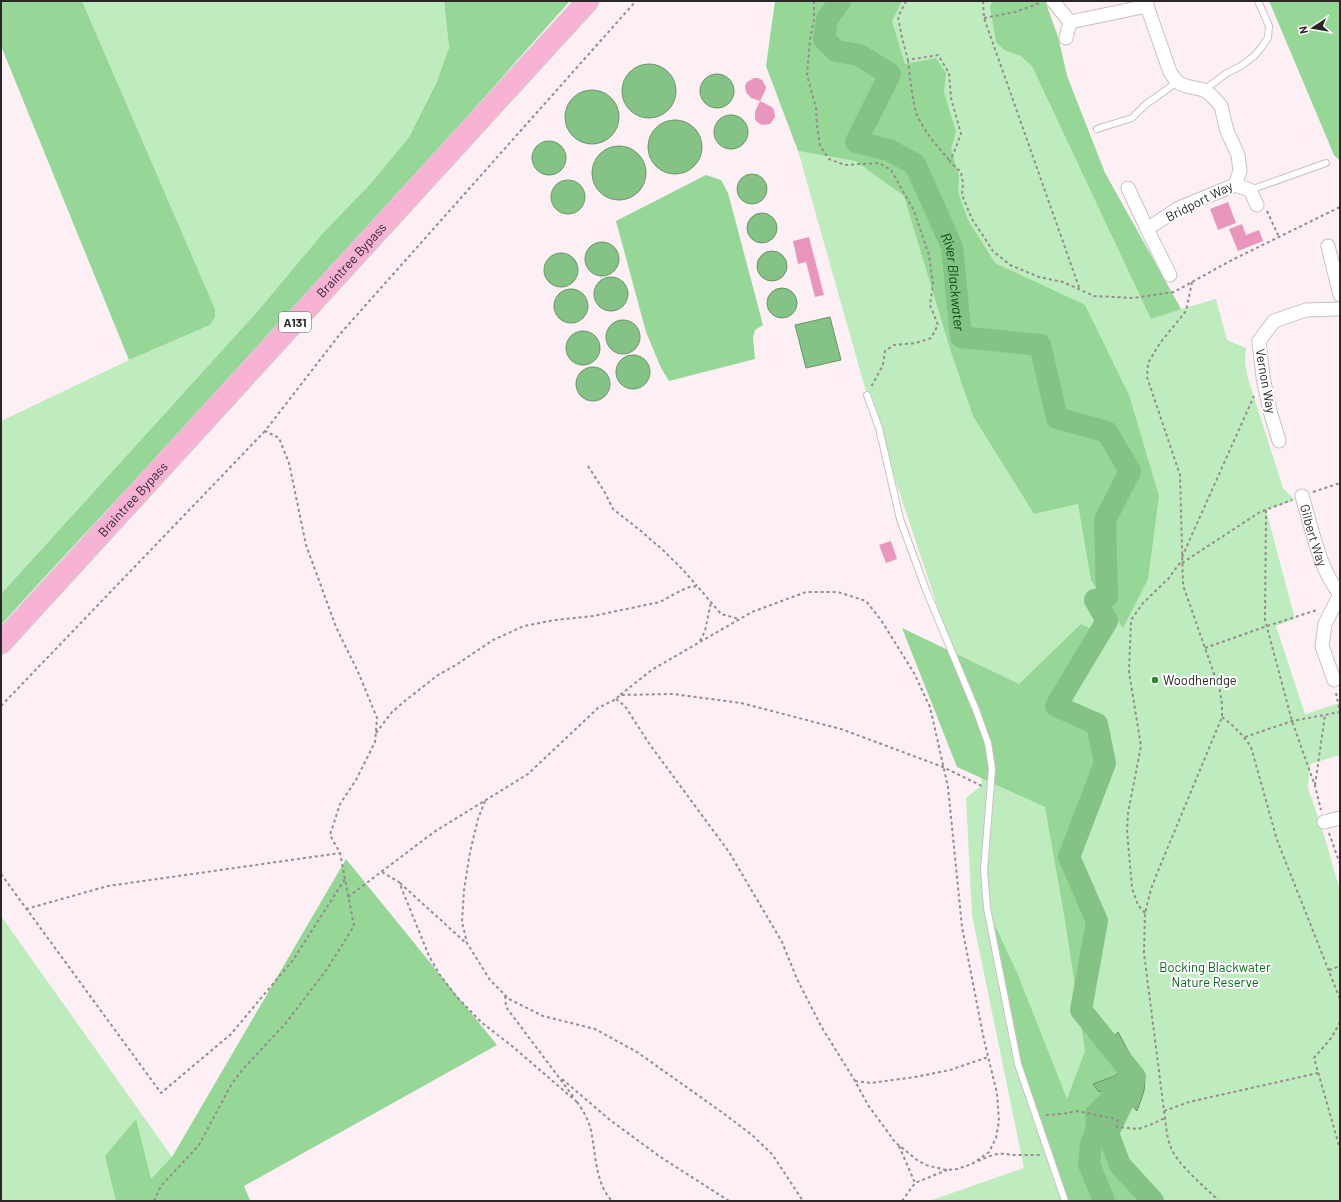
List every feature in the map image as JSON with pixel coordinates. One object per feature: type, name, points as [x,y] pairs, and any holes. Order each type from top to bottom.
[{"type":"highway","name":"Braintree Bypass","points":[[1,643],[588,1]]},
{"type":"street","points":[[1053,1],[1070,22]]},
{"type":"street","points":[[1070,22],[1147,4],[1170,72],[1176,82]]},
{"type":"street","points":[[1066,38],[1070,22]]},
{"type":"street","name":"Bridport Way","points":[[1147,229],[1179,208],[1235,185],[1240,171],[1238,155],[1227,131],[1221,106],[1204,90],[1176,82]]},
{"type":"street","points":[[1235,185],[1250,190],[1257,205]]},
{"type":"street","points":[[1128,188],[1170,275]]},
{"type":"street","points":[[1328,246],[1340,295]]},
{"type":"street","name":"Vernon Way","points":[[1279,441],[1270,411],[1263,376],[1259,341],[1274,321],[1306,310],[1340,309]]},
{"type":"street","name":"Gilbert Way","points":[[1302,496],[1324,568],[1338,598]]},
{"type":"street","points":[[1334,680],[1322,646],[1324,624],[1338,598]]},
{"type":"street","points":[[1324,822],[1340,818]]},
{"type":"lane","points":[[1204,90],[1227,72],[1241,66],[1254,56],[1268,38],[1268,26],[1258,1]]},
{"type":"lane","points":[[1097,129],[1132,118],[1145,105],[1176,82]]},
{"type":"lane","points":[[1250,190],[1326,163]]},
{"type":"lane","points":[[867,395],[879,428],[900,519],[988,743],[992,769],[989,789],[988,825],[984,870],[987,908],[1018,1064],[1065,1201]]},
{"type":"path","points":[[1,706],[265,431],[340,334],[636,1]]},
{"type":"path","points":[[814,1],[814,20],[810,39],[808,75],[816,108],[820,146],[829,159],[839,163],[845,165],[879,163],[891,170],[914,211],[929,254],[933,284],[930,305],[938,325],[931,338],[916,343],[894,345],[885,351],[883,365],[867,395]]},
{"type":"path","points":[[906,1],[898,16],[908,60],[917,114],[926,132],[950,162],[962,172],[962,194],[972,219],[993,252],[1010,265],[1038,277],[1063,282],[1094,296],[1133,298],[1174,292],[1230,261],[1340,207]]},
{"type":"path","points":[[983,1],[984,18],[1080,290]]},
{"type":"path","points":[[984,18],[1015,12],[1044,2],[1053,1]]},
{"type":"path","points":[[908,60],[938,55],[949,73],[951,98],[961,134],[950,162]]},
{"type":"path","points":[[1192,282],[1186,311],[1160,344],[1148,363],[1147,377],[1180,475],[1183,585],[1220,691],[1222,717],[1151,889],[1145,913],[1144,953],[1164,1111],[1170,1146],[1186,1169],[1220,1201]]},
{"type":"path","points":[[1145,913],[1138,905],[1132,888],[1127,830],[1128,814],[1141,746],[1129,672],[1131,620],[1143,603],[1169,578],[1182,560],[1263,376]]},
{"type":"path","points":[[154,1201],[161,1186],[199,1145],[231,1085],[243,1069],[286,1024],[327,969],[354,926],[340,854],[330,835],[340,804],[356,780],[375,742],[377,718],[359,674],[336,627],[306,545],[289,463],[280,438],[265,431]]},
{"type":"path","points":[[588,466],[604,491],[613,509],[665,552],[684,571],[721,614],[739,619]]},
{"type":"path","points":[[1182,560],[1260,512],[1340,483]]},
{"type":"path","points":[[1266,510],[1265,620],[1292,721],[1315,786],[1324,822],[1340,864]]},
{"type":"path","points":[[376,734],[392,712],[438,675],[456,665],[493,640],[518,628],[555,620],[593,616],[660,602],[692,586],[698,587]]},
{"type":"path","points":[[348,897],[434,832],[528,774],[598,708],[616,699],[653,669],[739,619],[752,612],[806,592],[838,592],[866,601],[882,620],[914,673],[930,707],[948,786],[962,927],[988,1057],[997,1093],[999,1121],[996,1138],[989,1152],[975,1162]]},
{"type":"path","points":[[1205,648],[1267,626],[1338,598]]},
{"type":"path","points":[[700,642],[705,631],[711,602]]},
{"type":"path","points":[[1245,737],[1292,721],[1340,712],[1334,680]]},
{"type":"path","points":[[620,696],[673,694],[741,703],[841,730],[944,767],[989,789]]},
{"type":"path","points":[[616,699],[625,706],[648,742],[729,852],[782,942],[797,979],[821,1026],[868,1105],[899,1146],[926,1165],[948,1170]]},
{"type":"path","points":[[1315,786],[1325,715]]},
{"type":"path","points":[[1222,717],[1231,723],[1245,737],[1250,747],[1277,840],[1340,999]]},
{"type":"path","points":[[466,943],[462,922],[464,890],[470,852],[478,819],[486,800]]},
{"type":"path","points":[[26,909],[108,886],[340,854]]},
{"type":"path","points":[[382,872],[399,882],[466,943],[490,980],[509,999],[544,1016],[595,1030],[637,1052],[723,1112],[752,1135],[772,1154],[803,1201]]},
{"type":"path","points":[[1,874],[161,1093],[231,1034],[293,960],[345,879]]},
{"type":"path","points":[[399,882],[429,956],[440,975],[456,996],[481,1022],[512,1046],[577,1102]]},
{"type":"path","points":[[1329,970],[1340,966]]},
{"type":"path","points":[[505,995],[506,1007],[577,1102],[588,1122],[592,1135],[596,1166],[608,1196],[612,1201]]},
{"type":"path","points":[[1340,1022],[1332,1037],[1314,1058],[1340,1149]]},
{"type":"path","points":[[855,1081],[871,1083],[915,1078],[950,1070],[988,1057]]},
{"type":"path","points":[[1164,1111],[1189,1102],[1318,1073]]},
{"type":"path","points":[[559,1077],[610,1120],[660,1156],[729,1201]]},
{"type":"path","points":[[1035,1116],[1062,1114],[1076,1111],[1116,1119],[1118,1121],[1117,1127],[1138,1129],[1165,1118]]},
{"type":"path","points":[[899,1146],[915,1184]]},
{"type":"path","points":[[902,1201],[915,1184],[937,1173],[957,1169],[993,1155],[1005,1153],[1010,1155],[1049,1155]]},
{"type":"green space","points":[[82,1],[444,1],[449,48],[436,82],[409,137],[373,181],[323,233],[257,312],[1,594],[1,421],[129,360],[210,325],[215,317],[215,309]]},
{"type":"green space","name":"Bocking Blackwater Nature Reserve","points":[[840,1],[1045,1],[1058,37],[1067,76],[1105,173],[1181,309],[1216,299],[1227,340],[1246,348],[1245,363],[1248,378],[1283,488],[1295,500],[1266,510],[1295,619],[1276,626],[1305,714],[1340,703],[1340,755],[1310,764],[1308,788],[1324,835],[1340,891],[1340,1201],[929,1201],[1024,1168],[972,915],[966,798],[982,785],[971,707],[867,395],[798,151],[855,161],[904,196]]},
{"type":"green space","points":[[1,916],[192,1185],[244,1187],[251,1201],[1,1201]]},
{"type":"shaded area","points":[[1,1],[82,1],[215,309],[215,317],[210,325],[129,360],[1,46]]},
{"type":"shaded area","points":[[444,1],[570,1],[309,293],[193,419],[55,565],[1,625],[1,594],[257,312],[323,233],[373,181],[409,137],[436,83],[449,48]]},
{"type":"shaded area","points":[[775,1],[902,1],[892,21],[905,64],[936,58],[946,73],[944,92],[956,132],[951,149],[959,176],[958,192],[968,220],[995,263],[1085,305],[1129,395],[1159,496],[1148,579],[1123,628],[1091,580],[1078,504],[1034,514],[973,416],[951,352],[904,196],[855,161],[798,151],[766,66]]},
{"type":"shaded area","points":[[993,1],[1045,1],[1058,37],[1067,76],[1105,173],[1181,309],[1151,319],[1032,66],[1021,56],[1004,50],[996,42],[990,7]]},
{"type":"shaded area","points":[[1269,1],[1340,1],[1340,161],[1334,155]]},
{"type":"shaded area","points":[[649,64],[659,66],[668,72],[674,81],[676,91],[674,101],[668,110],[659,116],[649,118],[639,116],[630,110],[624,101],[622,91],[624,81],[630,72],[639,66]]},
{"type":"shaded area","points":[[717,74],[729,79],[734,91],[729,103],[717,108],[705,103],[700,91],[705,79]]},
{"type":"shaded area","points":[[592,90],[602,92],[611,98],[617,107],[619,117],[617,127],[611,136],[602,142],[592,144],[582,142],[573,136],[567,127],[565,117],[567,107],[573,98],[582,92]]},
{"type":"shaded area","points":[[731,115],[743,120],[748,132],[743,144],[731,149],[719,144],[714,132],[719,120]]},
{"type":"shaded area","points":[[675,120],[685,122],[694,128],[700,137],[702,147],[700,157],[694,166],[685,172],[675,174],[665,172],[656,166],[650,157],[648,147],[650,137],[656,128],[665,122]]},
{"type":"shaded area","points":[[549,141],[561,146],[566,158],[561,170],[549,175],[537,170],[532,158],[537,146]]},
{"type":"shaded area","points":[[619,146],[629,148],[638,154],[644,163],[646,173],[644,183],[638,192],[629,198],[619,200],[609,198],[600,192],[594,183],[592,173],[594,163],[600,154],[609,148]]},
{"type":"shaded area","points":[[752,174],[763,178],[767,189],[763,200],[752,204],[741,200],[737,189],[741,178]]},
{"type":"shaded area","points":[[706,175],[721,180],[728,193],[763,325],[755,330],[753,338],[755,359],[669,381],[661,368],[646,332],[616,221]]},
{"type":"shaded area","points":[[568,180],[580,185],[585,197],[580,209],[568,214],[556,209],[551,197],[556,185]]},
{"type":"shaded area","points":[[762,213],[773,217],[777,228],[773,239],[762,243],[751,239],[747,228],[751,217]]},
{"type":"shaded area","points":[[602,242],[614,247],[619,259],[614,271],[602,276],[590,271],[585,259],[590,247]]},
{"type":"shaded area","points":[[772,251],[783,255],[787,266],[783,277],[772,281],[761,277],[757,266],[761,255]]},
{"type":"shaded area","points":[[561,253],[573,258],[578,270],[573,282],[561,287],[549,282],[544,270],[549,258]]},
{"type":"shaded area","points":[[611,277],[623,282],[628,294],[623,306],[611,311],[599,306],[594,294],[599,282]]},
{"type":"shaded area","points":[[782,288],[793,292],[797,303],[793,314],[782,318],[771,314],[767,303],[771,292]]},
{"type":"shaded area","points":[[571,289],[583,294],[588,306],[583,318],[571,323],[559,318],[554,306],[559,294]]},
{"type":"shaded area","points":[[830,317],[841,360],[806,368],[795,325]]},
{"type":"shaded area","points":[[623,320],[635,325],[640,337],[635,349],[623,354],[611,349],[606,337],[611,325]]},
{"type":"shaded area","points":[[583,331],[595,336],[600,348],[595,360],[583,365],[571,360],[566,348],[571,336]]},
{"type":"shaded area","points":[[633,355],[645,360],[650,372],[645,384],[633,389],[621,384],[616,372],[621,360]]},
{"type":"shaded area","points":[[593,367],[605,372],[610,384],[605,396],[593,401],[581,396],[576,384],[581,372]]},
{"type":"shaded area","points":[[1081,624],[1100,633],[1057,706],[1097,724],[1105,763],[1069,857],[1097,921],[1081,1010],[1135,1077],[1108,1133],[1120,1165],[1153,1201],[1066,1201],[1018,1064],[987,908],[1018,975],[1067,1099],[1085,1051],[1064,914],[1045,807],[957,767],[902,628],[1019,684]]},
{"type":"shaded area","points":[[346,859],[497,1045],[244,1186],[250,1201],[116,1201],[105,1156],[136,1119],[151,1179],[172,1157]]},
{"type":"shaded area","points":[[1118,1032],[1140,1073],[1145,1079],[1144,1091],[1137,1111],[1116,1089],[1109,1089],[1106,1093],[1098,1091],[1093,1084],[1115,1076],[1122,1069],[1121,1047],[1115,1035]]},
{"type":"building","points":[[754,78],[762,80],[766,87],[760,101],[751,98],[746,92],[745,86],[747,82]]},
{"type":"building","points":[[760,101],[772,107],[774,110],[775,117],[770,124],[762,125],[755,119],[755,112]]},
{"type":"building","points":[[1228,202],[1236,223],[1218,230],[1210,209]]},
{"type":"building","points":[[1242,224],[1246,235],[1259,230],[1263,241],[1238,251],[1229,229]]},
{"type":"building","points":[[809,237],[824,295],[815,297],[806,262],[798,264],[793,241]]},
{"type":"building","points":[[891,541],[897,559],[886,563],[879,545]]},
{"type":"waterway","name":"River Blackwater","points":[[840,1],[827,19],[824,39],[836,51],[859,55],[890,74],[856,142],[889,150],[915,164],[952,247],[961,337],[1040,345],[1057,418],[1107,432],[1130,471],[1105,520],[1107,597],[1095,600],[1107,621],[1056,706],[1097,724],[1105,763],[1069,857],[1097,921],[1081,1010],[1135,1077],[1108,1133],[1120,1165],[1153,1201]]},
{"type":"waterway","points":[[1104,1201],[1089,1164],[1091,1144],[1097,1128],[1096,1114],[1110,1101],[1113,1089]]},
{"type":"place","name":"Woodhendge","points":[[1155,680]]}]
